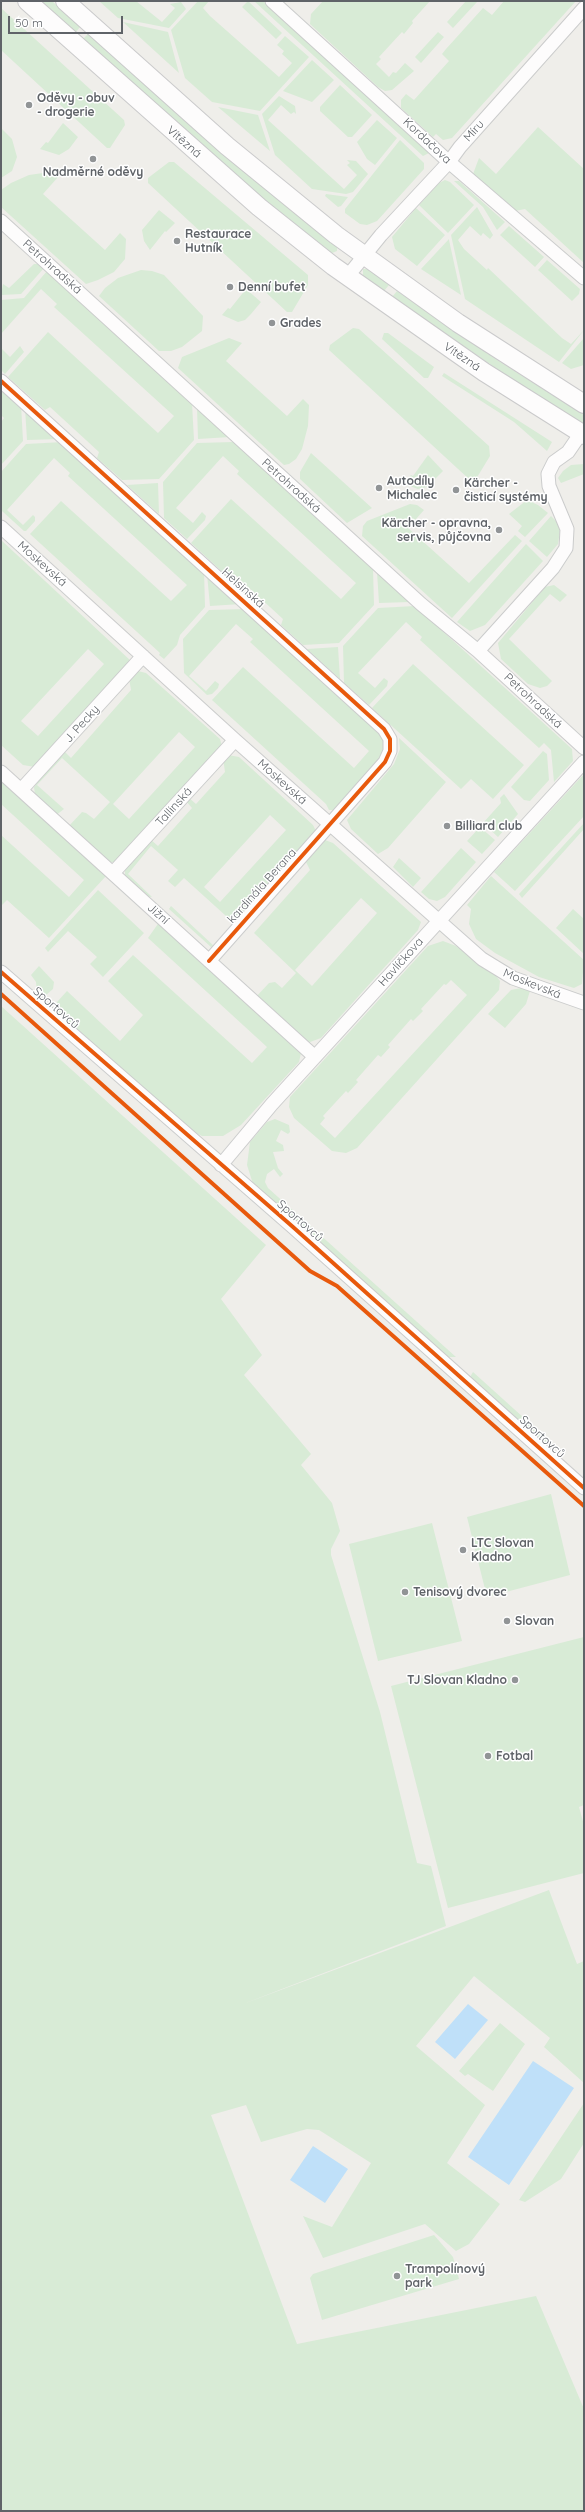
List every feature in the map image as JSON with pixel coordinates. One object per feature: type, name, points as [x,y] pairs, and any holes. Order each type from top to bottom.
[{"type":"main road","name":"Vítězná","points":[[27,1],[259,207],[347,277],[484,372],[582,434]]},
{"type":"main road","name":"Vítězná","points":[[65,1],[227,146],[364,255],[458,323],[584,404]]},
{"type":"street","name":"Kordačova","points":[[272,1],[449,162],[584,278]]},
{"type":"street","name":"Míru","points":[[364,255],[449,162],[460,147],[584,8]]},
{"type":"street","name":"Petrohradská","points":[[1,221],[421,604],[478,650],[584,748]]},
{"type":"street","points":[[347,277],[364,255]]},
{"type":"street","name":"Helsinská","points":[[1,381],[387,734],[390,751],[385,762],[331,825]]},
{"type":"street","name":"Vítězná","points":[[478,650],[553,568],[566,548],[567,529],[549,486],[548,474],[554,462],[568,452],[582,434]]},
{"type":"street","name":"Moskevská","points":[[1,527],[235,740],[438,922],[482,959],[513,978],[584,1003]]},
{"type":"street","name":"J. Pecky","points":[[21,790],[143,656]]},
{"type":"street","name":"Tallinská","points":[[113,873],[235,740]]},
{"type":"street","name":"Havlíčkova","points":[[221,1165],[315,1057],[584,762]]},
{"type":"street","name":"Jižní","points":[[1,772],[315,1057]]},
{"type":"street","name":"kardinála Berana","points":[[209,961],[331,825]]},
{"type":"street","name":"Sportovců","points":[[1,972],[221,1165],[584,1488]]},
{"type":"green space","points":[[40,1],[52,1],[80,27],[75,33]]},
{"type":"green space","points":[[99,1],[136,1],[162,22],[175,8],[170,4],[181,2],[186,9],[169,28],[118,18]]},
{"type":"green space","points":[[198,1],[209,1],[203,8],[210,16],[279,77],[292,63],[282,54],[284,51],[277,45],[285,36],[309,57],[260,111],[212,102],[185,78],[171,30]]},
{"type":"green space","points":[[248,1],[282,33],[276,39],[242,7]]},
{"type":"green space","points":[[254,1],[263,1],[429,153],[423,156]]},
{"type":"green space","points":[[323,1],[430,1],[412,21],[413,23],[404,34],[402,32],[379,57],[381,59],[376,64],[389,77],[393,72],[396,73],[405,63],[414,71],[392,90],[385,91],[378,87],[310,24],[311,14]]},
{"type":"green space","points":[[466,1],[477,2],[453,28],[447,22]]},
{"type":"green space","points":[[504,1],[576,1],[452,138],[443,140],[436,134],[433,137],[401,108],[401,100],[406,94],[414,100],[449,61],[442,54],[483,8],[492,15]]},
{"type":"green space","points":[[1,8],[124,120],[125,125],[110,148],[107,148],[1,50]]},
{"type":"green space","points":[[123,22],[168,32],[179,73]]},
{"type":"green space","points":[[438,32],[444,37],[421,63],[415,57]]},
{"type":"green space","points":[[88,34],[221,153],[337,247],[337,251],[332,253],[249,187],[82,40]]},
{"type":"green space","points":[[312,60],[334,80],[312,102],[283,91]]},
{"type":"green space","points":[[340,85],[372,115],[352,137],[348,137],[320,111],[320,107]]},
{"type":"green space","points":[[279,96],[295,106],[296,114],[294,112],[291,114],[281,105],[268,120],[344,189],[357,175],[347,165],[350,163],[347,160],[356,161],[368,174],[353,192],[346,194],[312,189],[275,155],[262,114]]},
{"type":"green space","points":[[218,107],[258,115],[270,151]]},
{"type":"green space","points":[[377,120],[397,138],[375,165],[367,159],[357,142]]},
{"type":"green space","points":[[63,123],[78,137],[69,149],[59,155],[40,149],[46,142],[48,143]]},
{"type":"green space","points":[[538,127],[584,169],[584,263],[525,209],[515,211],[473,174],[479,158],[496,174]]},
{"type":"green space","points":[[1,128],[12,139],[17,157],[12,171],[1,178]]},
{"type":"green space","points":[[400,140],[424,163],[424,169],[377,221],[367,225],[360,224],[345,213],[345,209]]},
{"type":"green space","points":[[169,162],[174,162],[308,275],[308,285],[292,312],[287,312],[148,183],[148,178]]},
{"type":"green space","points":[[50,172],[59,176],[43,194],[105,250],[120,233],[126,239],[125,259],[114,272],[86,284],[1,207],[1,190],[11,183],[29,175]]},
{"type":"green space","points":[[445,180],[450,182],[474,205],[448,233],[419,205],[439,183]]},
{"type":"green space","points":[[454,181],[459,181],[505,222],[497,230],[483,207]]},
{"type":"green space","points":[[326,194],[348,197],[341,206],[338,207],[325,196]]},
{"type":"green space","points":[[477,207],[493,235],[490,239],[483,233],[481,236],[470,226],[458,240],[464,249],[487,270],[488,268],[562,338],[571,344],[584,330],[559,362],[465,299],[451,235]]},
{"type":"green space","points":[[416,208],[445,235],[417,266],[395,249],[392,237]]},
{"type":"green space","points":[[159,210],[175,223],[166,232],[165,231],[150,250],[144,241],[142,230]]},
{"type":"green space","points":[[509,226],[544,257],[535,267],[500,235]]},
{"type":"green space","points":[[449,240],[461,295],[421,269]]},
{"type":"green space","points":[[547,260],[580,289],[579,294],[572,301],[538,270]]},
{"type":"green space","points":[[34,264],[39,264],[44,268],[21,294],[1,295],[3,284],[9,288]]},
{"type":"green space","points":[[363,269],[368,269],[389,285],[384,291],[363,276]]},
{"type":"green space","points":[[141,270],[152,271],[164,275],[203,316],[202,331],[182,347],[171,351],[159,351],[99,296],[105,288],[118,278]]},
{"type":"green space","points":[[47,271],[192,403],[194,440],[159,479],[122,480],[97,458],[99,452],[50,407],[45,410],[8,377],[48,332],[158,433],[174,416],[54,307],[57,304],[41,289],[1,334],[1,300],[24,298]]},
{"type":"green space","points":[[246,289],[261,302],[251,314],[245,320],[238,322],[222,315],[228,308],[230,309]]},
{"type":"green space","points":[[397,291],[497,360],[584,415],[584,424],[503,373],[392,297]]},
{"type":"green space","points":[[353,328],[359,329],[489,446],[490,456],[476,479],[470,480],[329,350],[330,345]]},
{"type":"green space","points":[[384,333],[388,333],[434,367],[428,378],[424,378],[382,339]]},
{"type":"green space","points":[[229,338],[242,343],[226,361],[287,416],[303,399],[309,405],[308,426],[302,449],[296,459],[289,464],[284,465],[178,368],[182,357]]},
{"type":"green space","points":[[584,338],[584,365],[571,369],[562,363]]},
{"type":"green space","points":[[20,346],[24,352],[5,374],[1,370],[1,348],[10,357]]},
{"type":"green space","points":[[444,373],[552,442],[547,451],[514,422],[442,376]]},
{"type":"green space","points":[[1,386],[21,404],[23,441],[1,465],[1,422],[4,418],[1,415]]},
{"type":"green space","points":[[197,407],[230,437],[198,439]]},
{"type":"green space","points":[[25,408],[60,439],[27,440]]},
{"type":"green space","points":[[63,442],[204,570],[205,607],[180,635],[177,645],[164,659],[159,655],[160,653],[30,534],[61,501],[171,601],[187,585],[68,476],[70,473],[54,458],[7,510],[23,525],[33,515],[35,517],[35,521],[26,531],[24,531],[2,511],[1,472],[26,444]]},
{"type":"green space","points":[[234,442],[373,568],[374,605],[339,643],[303,645],[281,625],[283,619],[234,574],[228,577],[191,543],[231,499],[341,599],[356,583],[237,474],[239,471],[223,456],[176,508],[193,523],[202,512],[206,516],[205,520],[187,539],[164,518],[163,482],[197,443]]},
{"type":"green space","points":[[311,453],[372,508],[347,523],[300,479],[300,472]]},
{"type":"green space","points":[[428,455],[443,471],[427,487],[418,489],[407,485],[404,482],[411,475],[413,476]]},
{"type":"green space","points":[[584,464],[584,474],[561,483],[558,478],[563,471],[571,465]]},
{"type":"green space","points":[[158,483],[159,514],[127,485]]},
{"type":"green space","points":[[527,500],[538,505],[548,513],[525,537],[518,531],[522,526],[509,514]]},
{"type":"green space","points":[[410,504],[417,505],[424,510],[408,528],[469,583],[515,535],[522,541],[452,618],[362,536],[363,526],[367,521]]},
{"type":"green space","points":[[551,516],[558,523],[560,531],[558,544],[547,557],[529,541]]},
{"type":"green space","points":[[1,540],[131,661],[35,767],[23,765],[1,745]],"holes":[[[88,649],[104,664],[38,736],[21,721]]]},
{"type":"green space","points":[[526,544],[543,561],[485,625],[470,631],[457,622]]},
{"type":"green space","points":[[377,572],[410,602],[379,603]]},
{"type":"green space","points":[[207,574],[241,604],[210,606]]},
{"type":"green space","points":[[554,585],[567,595],[560,602],[550,594],[509,639],[552,681],[547,686],[540,688],[528,684],[501,659],[498,643],[545,587]]},
{"type":"green space","points":[[415,606],[572,749],[573,761],[554,782],[551,750],[544,743],[539,748],[420,640],[422,637],[406,622],[358,673],[375,688],[384,678],[388,681],[387,686],[369,705],[344,683],[343,646],[378,608]]},
{"type":"green space","points":[[246,609],[383,736],[386,752],[335,810],[329,810],[326,804],[212,700],[243,667],[354,768],[369,751],[250,642],[253,639],[236,624],[189,676],[206,691],[215,681],[219,684],[218,688],[212,694],[207,695],[184,673],[183,639],[209,610]]},
{"type":"green space","points":[[338,647],[340,679],[307,649]]},
{"type":"green space","points":[[413,664],[524,765],[493,799],[471,779],[461,789],[372,708]]},
{"type":"green space","points":[[138,671],[146,673],[220,739],[222,747],[116,862],[107,862],[68,827],[82,812],[94,819],[110,802],[62,758],[37,785],[64,809],[55,816],[35,795],[34,787],[63,750],[71,758],[131,690],[129,678]],"holes":[[[179,732],[195,747],[129,819],[113,804]]]},
{"type":"green space","points":[[399,738],[446,782],[388,848],[378,854],[351,829],[347,820],[394,764],[400,749]]},
{"type":"green space","points":[[543,751],[547,754],[549,780],[530,801],[524,800],[511,787]]},
{"type":"green space","points":[[228,755],[239,757],[313,825],[316,831],[236,925],[184,878],[175,887],[168,881],[178,870],[151,846],[128,874],[152,897],[143,896],[125,877],[125,868],[150,839],[158,846],[192,808],[185,800],[188,797],[196,804],[225,772],[223,758]],"holes":[[[270,815],[286,830],[220,902],[204,887]]]},
{"type":"green space","points":[[584,774],[584,816],[515,891],[494,872]]},
{"type":"green space","points":[[1,777],[106,876],[49,938],[7,900],[1,906],[1,835],[69,897],[84,880],[1,804]]},
{"type":"green space","points":[[504,794],[518,814],[498,837],[483,823],[501,803],[500,798]]},
{"type":"green space","points":[[584,823],[584,829],[522,898],[519,894]]},
{"type":"green space","points":[[480,827],[495,840],[482,854],[467,841]]},
{"type":"green space","points":[[325,840],[333,843],[421,922],[418,930],[321,1038],[310,1042],[305,1041],[255,998],[269,983],[275,982],[282,988],[296,973],[254,933],[310,870],[305,860]],"holes":[[[361,898],[377,913],[312,986],[295,970]]]},
{"type":"green space","points":[[461,848],[476,862],[445,897],[437,901],[429,899],[421,892]]},
{"type":"green space","points":[[399,858],[421,878],[413,887],[393,867]]},
{"type":"green space","points":[[491,876],[584,960],[582,984],[574,988],[539,977],[495,953],[476,939],[469,924],[471,909],[467,905]]},
{"type":"green space","points":[[98,890],[144,933],[103,977],[90,964],[97,957],[68,931],[48,952],[45,948]]},
{"type":"green space","points":[[171,906],[214,946],[211,947],[169,909]]},
{"type":"green space","points":[[573,909],[584,919],[584,954],[556,928]]},
{"type":"green space","points":[[160,921],[301,1053],[299,1062],[241,1125],[223,1136],[202,1136],[190,1130],[56,1010],[57,1002],[67,991],[120,1041],[143,1015],[108,981],[133,955],[252,1063],[267,1047],[148,938]]},
{"type":"green space","points":[[443,941],[456,946],[496,976],[500,981],[499,990],[357,1148],[346,1153],[332,1151],[294,1118],[289,1107],[290,1097],[428,946]],"holes":[[[451,980],[467,995],[335,1138],[320,1124],[325,1118],[323,1116],[346,1091],[348,1093],[358,1082],[356,1080],[378,1055],[381,1057],[390,1047],[388,1045],[411,1019],[413,1021],[423,1011],[421,1009],[444,984],[446,985]]]},
{"type":"green space","points":[[39,966],[54,982],[53,989],[46,995],[37,992],[36,982],[31,975]]},
{"type":"green space","points":[[521,988],[530,991],[526,1004],[505,1028],[488,1014],[511,990]]},
{"type":"green space","points":[[1,1006],[266,1245],[221,1299],[262,1355],[244,1375],[311,1454],[301,1465],[332,1503],[340,1531],[331,1549],[331,1555],[380,1712],[417,1863],[431,1866],[446,1926],[243,2004],[549,1890],[577,1964],[584,1961],[584,2083],[544,2047],[550,2038],[474,1976],[416,2046],[485,2105],[447,2163],[500,2204],[469,2244],[456,2251],[425,2224],[323,2258],[303,2216],[332,2227],[371,2163],[319,2130],[307,2129],[261,2142],[246,2105],[211,2115],[297,2344],[536,2296],[584,2409],[584,2511],[1,2511]]},
{"type":"green space","points":[[275,1119],[289,1125],[290,1132],[288,1134],[281,1130],[276,1141],[283,1145],[284,1151],[273,1152],[278,1168],[283,1174],[280,1177],[274,1169],[267,1174],[265,1182],[268,1188],[456,1357],[448,1357],[253,1184],[247,1165],[250,1142],[267,1122]]},
{"type":"green space","points":[[473,1372],[555,1446],[546,1446],[470,1377]]},
{"type":"green space","name":"Tenisový dvorec","points":[[551,1494],[570,1575],[487,1597],[467,1517]]},
{"type":"green space","name":"Tenisový dvorec","points":[[432,1523],[462,1641],[378,1661],[349,1544]]},
{"type":"green space","name":"Fotbal","points":[[584,1637],[584,1805],[579,1807],[584,1825],[584,1873],[448,1908],[391,1686]]},
{"type":"green space","points":[[500,2023],[525,2044],[493,2091],[468,2074],[465,2076],[459,2071]]},
{"type":"green space","points":[[584,2103],[584,2143],[561,2179],[525,2202],[519,2200]]},
{"type":"green space","name":"Trampolínový park","points":[[434,2235],[453,2257],[459,2279],[322,2320],[310,2278],[313,2274]]},
{"type":"water","points":[[468,2004],[488,2020],[455,2059],[435,2042]]},
{"type":"water","points":[[533,2061],[574,2088],[509,2185],[468,2157]]},
{"type":"water","points":[[313,2146],[348,2169],[325,2203],[290,2180]]},
{"type":"cycle path","points":[[1,381],[384,729],[390,739],[390,751],[385,762],[209,961]]},
{"type":"cycle path","points":[[1,972],[293,1227],[584,1488]]},
{"type":"cycle path","points":[[1,994],[310,1271],[337,1286],[584,1506]]},
{"type":"place","name":"Oděvy - obuv - drogerie","points":[[29,105]]},
{"type":"place","name":"Nadměrné oděvy","points":[[93,159]]},
{"type":"place","name":"Restaurace Hutník","points":[[177,241]]},
{"type":"place","name":"Denní bufet","points":[[230,287]]},
{"type":"place","name":"Grades","points":[[272,323]]},
{"type":"place","name":"Autodíly Michalec","points":[[379,488]]},
{"type":"place","name":"Kärcher - čisticí systémy","points":[[456,490]]},
{"type":"place","name":"Kärcher - opravna, servis, půjčovna","points":[[499,530]]},
{"type":"place","name":"Billiard club","points":[[447,826]]},
{"type":"place","name":"LTC Slovan Kladno","points":[[463,1550]]},
{"type":"place","name":"Tenisový dvorec","points":[[405,1592]]},
{"type":"place","name":"Slovan","points":[[507,1621]]},
{"type":"place","name":"TJ Slovan Kladno","points":[[515,1680]]},
{"type":"place","name":"Fotbal","points":[[488,1756]]},
{"type":"place","name":"Trampolínový park","points":[[397,2276]]}]
